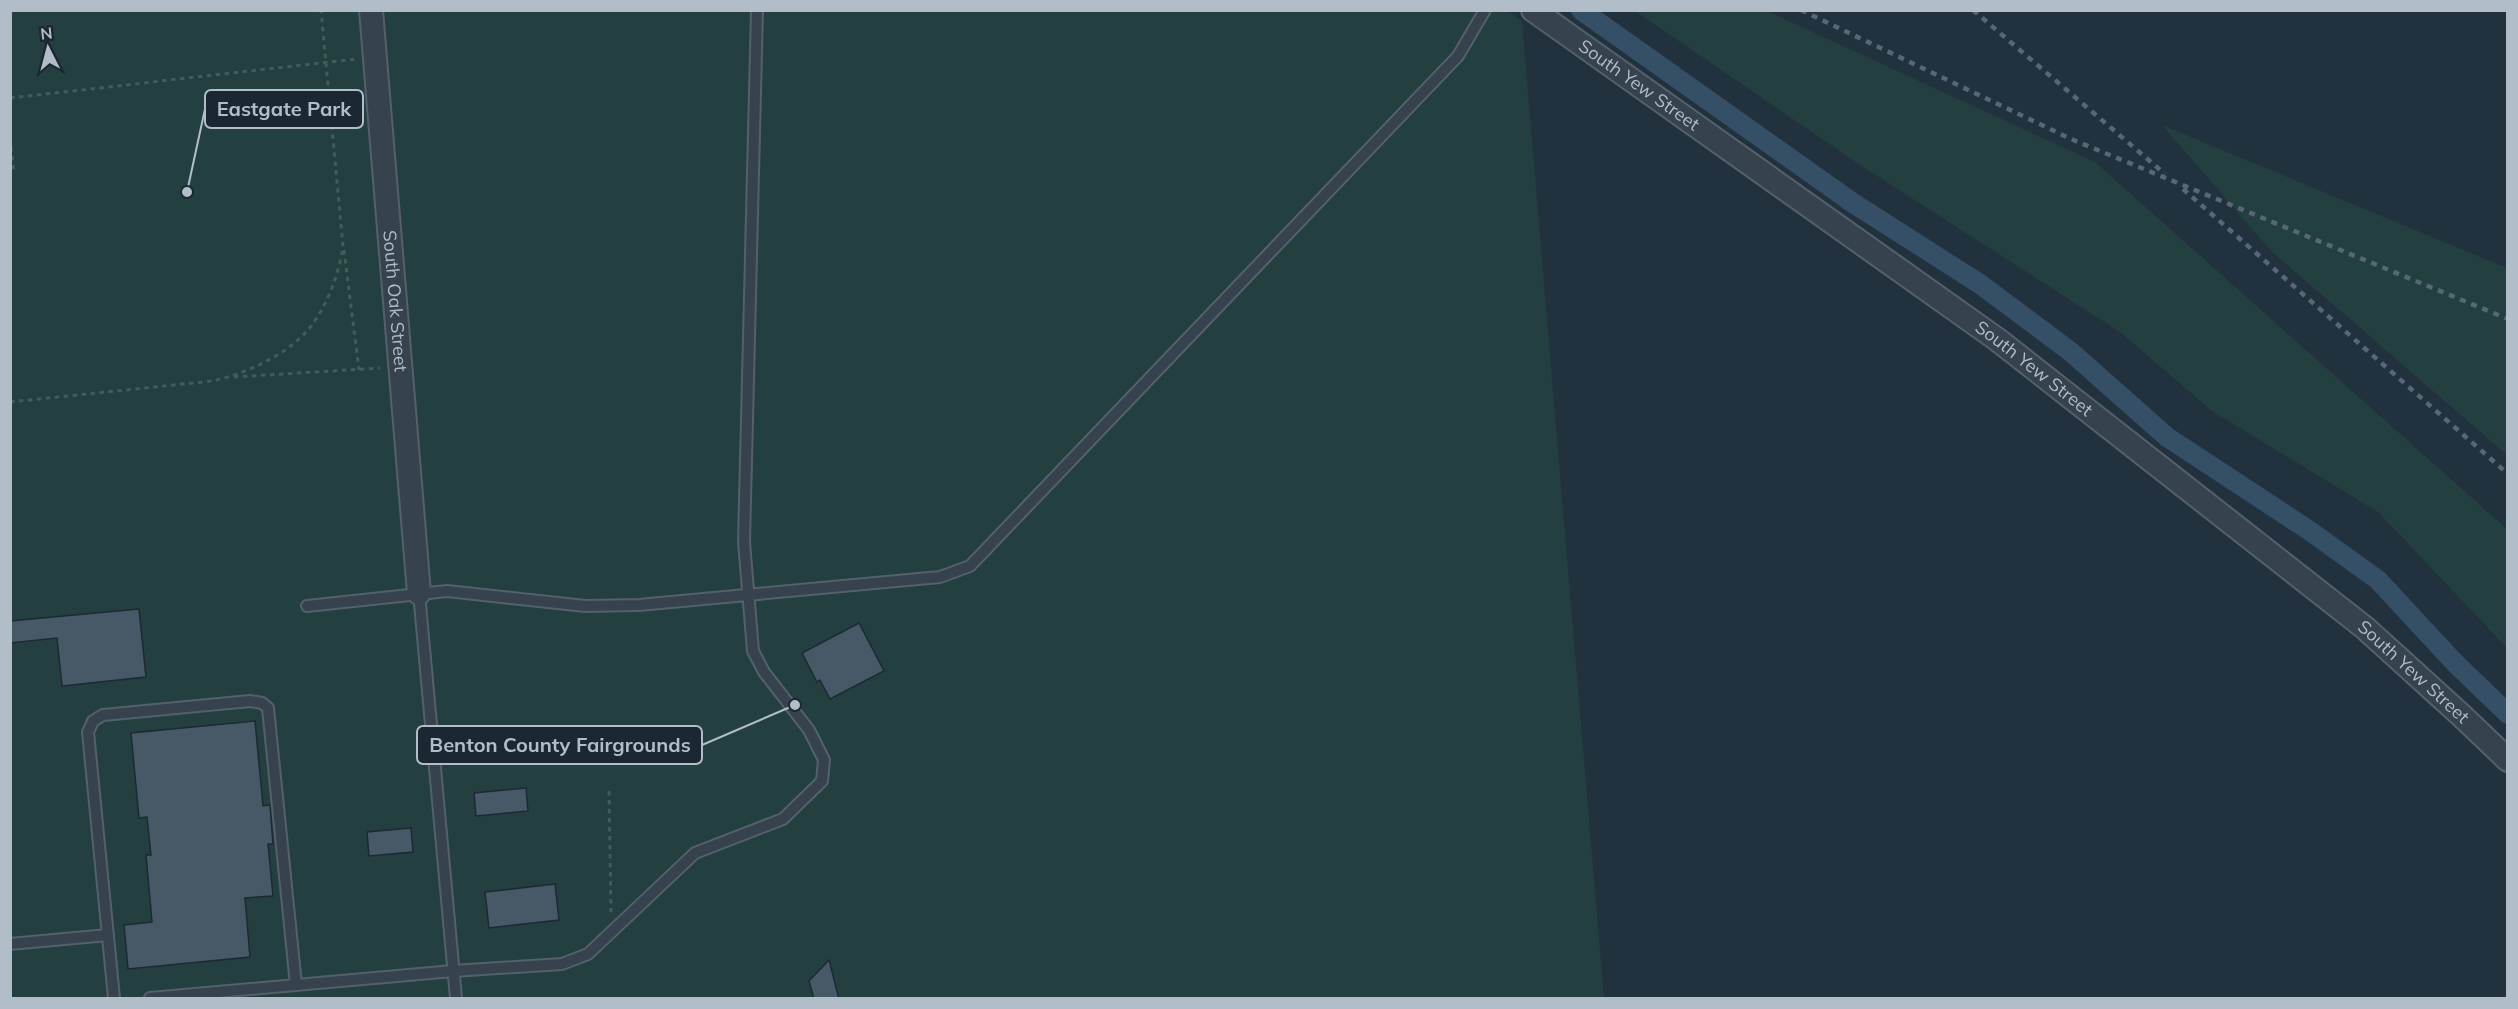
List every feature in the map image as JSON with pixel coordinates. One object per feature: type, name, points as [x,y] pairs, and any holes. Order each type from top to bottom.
[{"type":"street","name":"South Oak Street","points":[[371,10],[419,593]]},
{"type":"street","name":"South Yew Street","points":[[1533,10],[1998,340],[2365,628],[2508,760]]},
{"type":"lane","points":[[150,999],[273,993],[296,985],[562,964],[588,954],[695,853],[783,819],[822,781],[824,760],[810,730],[764,672],[753,651],[747,596],[744,542],[757,10]]},
{"type":"lane","points":[[307,606],[447,591],[585,606],[639,605],[940,577],[970,566],[1458,56],[1485,10]]},
{"type":"lane","points":[[419,593],[456,999]]},
{"type":"lane","points":[[114,999],[88,732],[93,721],[103,715],[250,701],[262,703],[268,708],[296,985]]},
{"type":"lane","points":[[10,944],[108,936]]},
{"type":"path","points":[[321,10],[343,246],[359,370]]},
{"type":"path","points":[[10,98],[375,56]]},
{"type":"path","points":[[10,138],[14,173]]},
{"type":"path","points":[[232,377],[285,349],[308,330],[332,287],[343,246]]},
{"type":"path","points":[[10,402],[232,377],[400,366]]},
{"type":"path","points":[[609,791],[611,933]]},
{"type":"green space","points":[[10,11],[1508,11],[1522,21],[1604,998],[11,998]]},
{"type":"green space","points":[[1635,11],[1767,11],[2095,162],[2507,529],[2507,648],[2378,512],[2212,411],[2120,332],[1857,163]]},
{"type":"green space","points":[[2162,125],[2507,268],[2507,455],[2272,252]]},
{"type":"building","points":[[139,609],[146,677],[62,686],[57,638],[10,643],[10,621]]},
{"type":"building","points":[[859,623],[884,671],[830,699],[820,680],[817,682],[802,653]]},
{"type":"building","points":[[255,721],[263,806],[270,805],[273,844],[268,844],[273,896],[245,898],[250,957],[128,969],[124,925],[152,922],[146,855],[151,855],[147,817],[139,818],[131,733]]},
{"type":"building","points":[[526,788],[528,811],[476,816],[474,793]]},
{"type":"building","points":[[411,828],[413,852],[369,856],[367,832]]},
{"type":"building","points":[[555,884],[559,920],[489,928],[485,892]]},
{"type":"building","points":[[829,960],[839,999],[814,999],[809,981]]},
{"type":"waterway","points":[[1581,10],[1853,203],[1980,284],[2071,352],[2167,437],[2310,531],[2378,580],[2455,663],[2508,714]]},
{"type":"railway","points":[[1801,10],[2071,139],[2508,319]]},
{"type":"railway","points":[[1973,10],[2165,174]]},
{"type":"railway","points":[[2183,189],[2508,474]]},
{"type":"place","name":"Eastgate Park","points":[[187,192]]},
{"type":"place","name":"Benton County Fairgrounds","points":[[795,705]]}]
